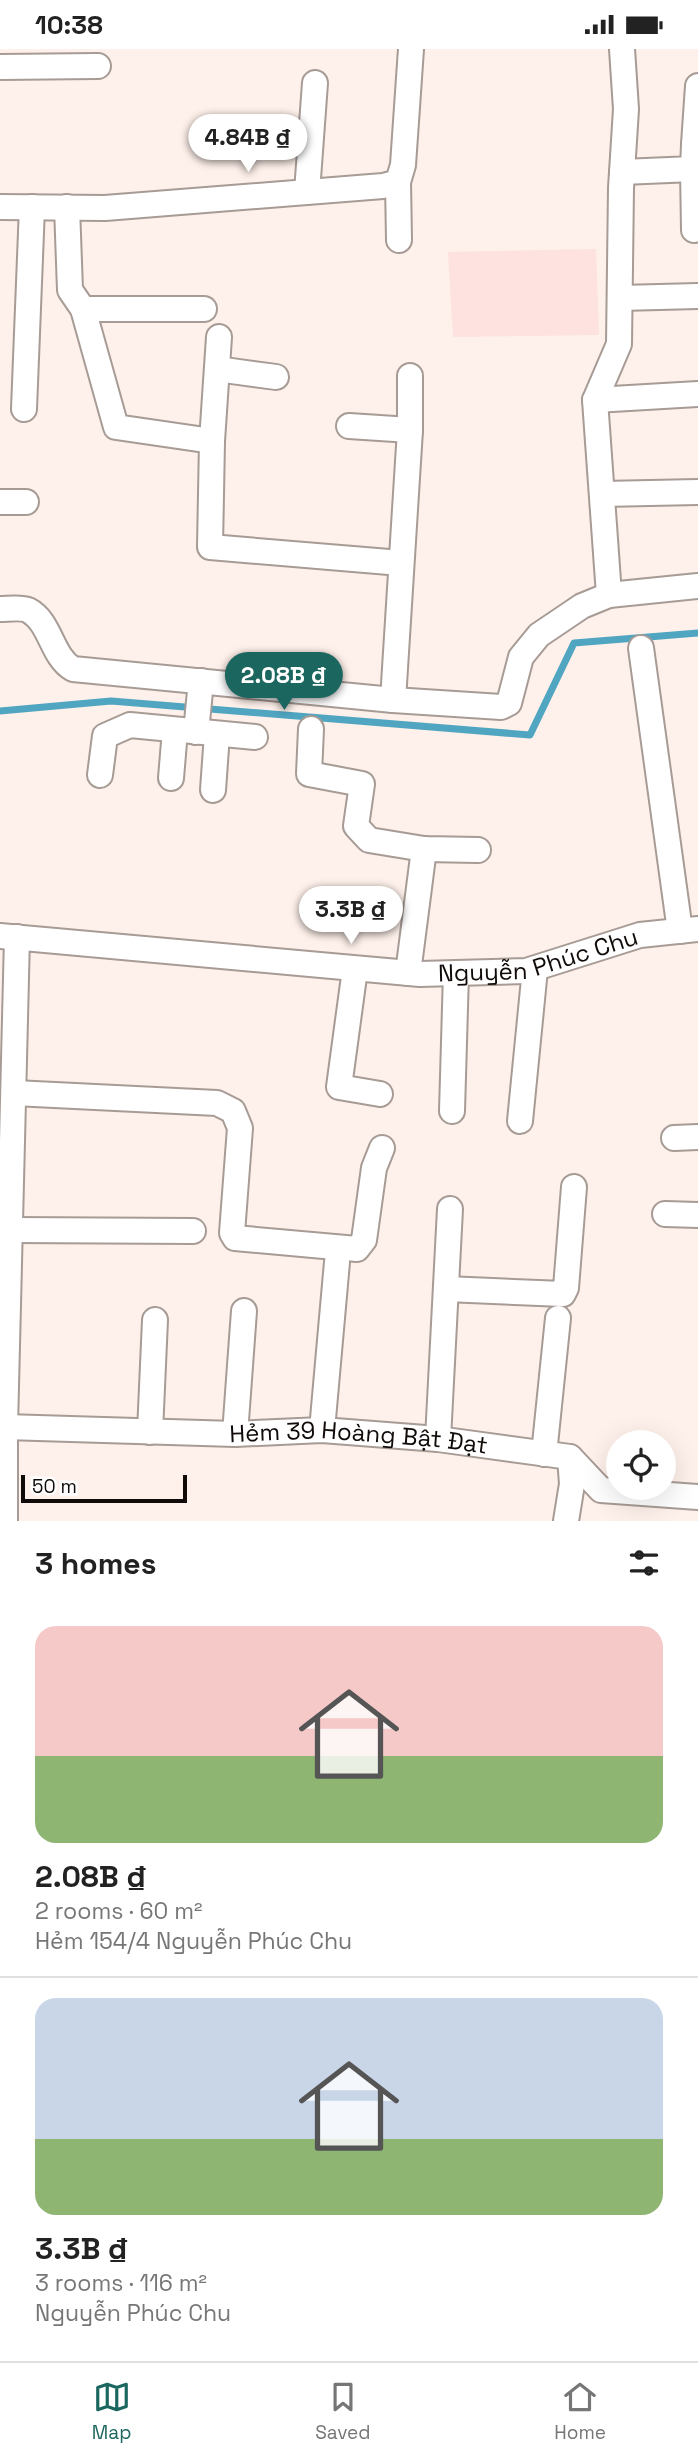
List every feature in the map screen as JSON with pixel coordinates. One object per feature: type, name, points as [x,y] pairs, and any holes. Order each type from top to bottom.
[{"type":"street","points":[[399,240],[398,182],[403,165],[411,49]]},
{"type":"street","points":[[609,595],[595,400],[620,344],[622,172],[626,109],[622,49]]},
{"type":"street","points":[[0,67],[98,66]]},
{"type":"street","points":[[307,192],[316,83]]},
{"type":"street","points":[[694,230],[693,169],[698,86]]},
{"type":"street","points":[[622,172],[693,169]]},
{"type":"street","points":[[0,207],[105,208],[383,187],[398,182]]},
{"type":"street","points":[[24,409],[32,208]]},
{"type":"street","points":[[67,208],[70,290],[83,309],[116,426],[212,441]]},
{"type":"street","points":[[620,298],[698,296]]},
{"type":"street","points":[[83,309],[204,309]]},
{"type":"street","points":[[219,337],[212,441],[210,547],[401,563]]},
{"type":"street","points":[[217,369],[276,377]]},
{"type":"street","points":[[393,700],[410,431],[410,376]]},
{"type":"street","points":[[595,400],[698,394]]},
{"type":"street","points":[[349,426],[410,431]]},
{"type":"street","points":[[602,494],[698,492]]},
{"type":"street","points":[[0,502],[26,502]]},
{"type":"street","points":[[0,609],[27,609],[38,618],[64,664],[73,669],[200,688],[501,707],[509,703],[521,657],[539,635],[582,606],[609,595],[698,586]]},
{"type":"street","points":[[641,648],[689,930]]},
{"type":"street","points":[[200,688],[196,730],[213,790]]},
{"type":"street","points":[[100,775],[105,736],[130,725],[255,737]]},
{"type":"street","points":[[311,729],[309,774],[362,784],[356,826],[369,840],[424,849],[478,850]]},
{"type":"street","points":[[171,778],[196,730]]},
{"type":"street","points":[[408,974],[424,849]]},
{"type":"street","name":"Nguyễn Phúc Chu","points":[[8,937],[408,974],[456,974],[527,971],[640,935],[689,930]]},
{"type":"street","points":[[5,1521],[2,1463],[11,1230],[8,937]]},
{"type":"street","points":[[355,969],[339,1087],[380,1094]]},
{"type":"street","points":[[520,1121],[535,969]]},
{"type":"street","points":[[452,1111],[456,974]]},
{"type":"street","points":[[9,1100],[217,1103],[233,1111],[240,1128],[232,1233],[235,1238],[356,1249],[361,1246],[373,1168],[382,1148]]},
{"type":"street","points":[[446,1289],[563,1294],[566,1288],[574,1187]]},
{"type":"street","points":[[438,1439],[450,1209]]},
{"type":"street","points":[[665,1214],[698,1215]]},
{"type":"street","points":[[11,1230],[193,1231]]},
{"type":"street","points":[[322,1430],[337,1262]]},
{"type":"street","points":[[235,1434],[244,1311]]},
{"type":"street","points":[[544,1454],[558,1318]]},
{"type":"street","points":[[150,1432],[155,1320]]},
{"type":"street","name":"Hẻm 39 Hoàng Bật Đạt","points":[[5,1427],[235,1434],[322,1430],[438,1439],[570,1457]]},
{"type":"street","points":[[570,1457],[601,1490],[698,1497]]},
{"type":"street","points":[[566,1521],[572,1485],[570,1457]]},
{"type":"shaded area","points":[[596,249],[599,335],[453,337],[448,252]]},
{"type":"waterway","points":[[0,711],[111,701],[530,735],[574,643],[698,633]]}]
